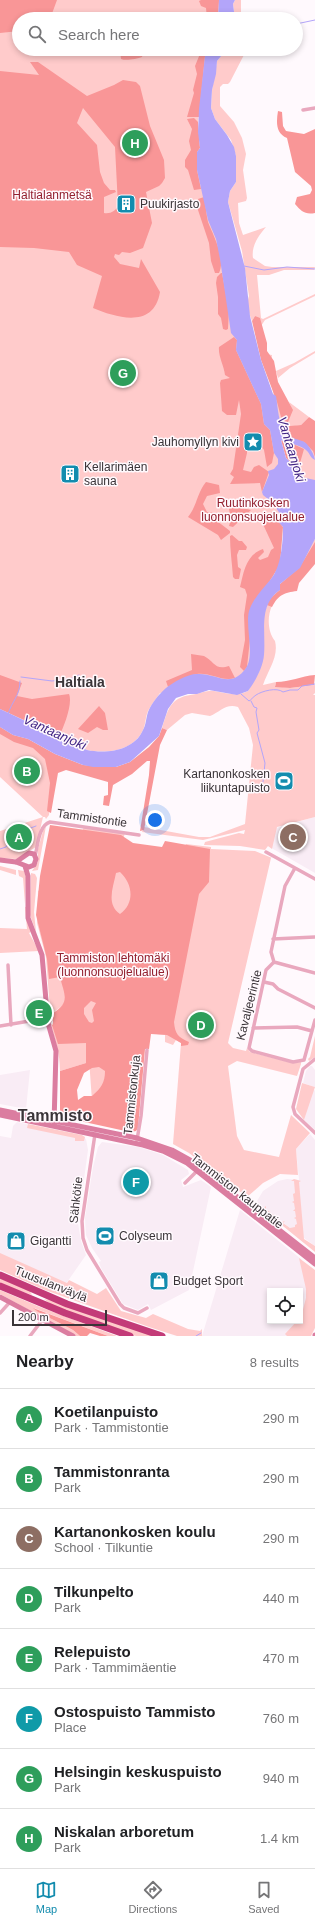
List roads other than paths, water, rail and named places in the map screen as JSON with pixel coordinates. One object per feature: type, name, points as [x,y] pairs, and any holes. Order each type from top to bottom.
[{"type":"highway","name":"Tuusulanväylä","points":[[0,1275],[67,1304],[162,1336]]},
{"type":"highway","name":"Tuusulanväylä","points":[[0,1286],[59,1311],[130,1336]]},
{"type":"main road","points":[[16,862],[23,858],[26,854],[30,853],[36,856],[36,862],[28,876]]},
{"type":"main road","points":[[23,858],[28,876],[28,918],[42,955],[48,1018],[56,1051],[54,1124]]},
{"type":"main road","points":[[0,860],[16,862],[29,867],[33,866]]},
{"type":"main road","name":"Tammiston kauppatie","points":[[0,1110],[54,1124]]},
{"type":"main road","name":"Tammiston kauppatie","points":[[0,1114],[137,1140],[170,1154],[199,1170],[315,1258]]},
{"type":"main road","name":"Tammiston kauppatie","points":[[199,1170],[315,1264]]},
{"type":"main road","points":[[0,1297],[73,1336]]},
{"type":"street","points":[[303,110],[315,108]]},
{"type":"street","name":"Tammistontie","points":[[36,856],[41,830],[44,825],[50,822],[139,835]]},
{"type":"street","points":[[30,853],[37,848]]},
{"type":"street","points":[[266,852],[315,879]]},
{"type":"street","name":"Kavaljeerintie","points":[[295,868],[285,886],[270,953],[274,962],[267,968],[249,1047],[250,1050],[293,1062],[304,1060]]},
{"type":"street","points":[[273,940],[315,937]]},
{"type":"street","points":[[274,962],[315,973]]},
{"type":"street","points":[[8,965],[11,1025]]},
{"type":"street","points":[[264,982],[273,984],[278,989],[315,1008]]},
{"type":"street","points":[[0,1026],[48,1018]]},
{"type":"street","points":[[307,1064],[304,1060],[315,1020]]},
{"type":"street","points":[[253,1028],[297,1027],[312,1031]]},
{"type":"street","name":"Tammistonkuja","points":[[137,1140],[141,1116],[147,1050]]},
{"type":"street","points":[[315,1059],[307,1064],[303,1069],[294,1108],[296,1114],[315,1132]]},
{"type":"street","name":"Sähkötie","points":[[95,1132],[82,1221],[85,1244],[123,1308],[138,1313],[148,1308]]},
{"type":"street","points":[[185,1183],[199,1170]]},
{"type":"street","points":[[0,1313],[10,1302]]},
{"type":"street","points":[[30,1336],[43,1319]]},
{"type":"waterway","points":[[303,23],[315,20]]},
{"type":"waterway","points":[[244,266],[264,270],[287,267],[315,269]]},
{"type":"waterway","points":[[70,679],[79,675]]},
{"type":"waterway","points":[[21,677],[52,681],[67,679]]},
{"type":"waterway","points":[[8,714],[17,695],[20,681]]},
{"type":"waterway","points":[[241,694],[249,701],[262,692],[273,690],[283,692],[298,690],[302,686],[315,684]]},
{"type":"waterway","points":[[251,701],[254,707],[257,708],[256,712],[259,730],[257,733],[265,763],[263,782]]},
{"type":"waterway","points":[[0,849],[6,847],[12,835],[36,826]]},
{"type":"waterway","points":[[196,1336],[201,1333]]},
{"type":"place","name":"Niskalan arboretum","points":[[135,143]]},
{"type":"place","name":"Puukirjasto","points":[[126,204]]},
{"type":"place","name":"Helsingin keskuspuisto","points":[[123,373]]},
{"type":"place","name":"Jauhomyllyn kivi","points":[[253,442]]},
{"type":"place","name":"Kellarimäen sauna","points":[[70,474]]},
{"type":"place","name":"Tammistonranta","points":[[27,771]]},
{"type":"place","name":"Kartanonkosken liikuntapuisto","points":[[284,781]]},
{"type":"place","name":"Koetilanpuisto","points":[[19,837]]},
{"type":"place","name":"Kartanonkosken koulu","points":[[293,837]]},
{"type":"place","name":"Relepuisto","points":[[39,1013]]},
{"type":"place","name":"Tilkunpelto","points":[[201,1025]]},
{"type":"place","name":"Ostospuisto Tammisto","points":[[136,1182]]},
{"type":"place","name":"Colyseum","points":[[105,1236]]},
{"type":"place","name":"Gigantti","points":[[16,1241]]},
{"type":"place","name":"Budget Sport","points":[[159,1281]]},
{"type":"district","name":"Haltiala","points":[[80,682]]},
{"type":"district","name":"Tammisto","points":[[55,1115]]},
{"type":"park label","name":"Haltialanmetsä","points":[[52,195]]},
{"type":"park label","name":"Ruutinkosken luonnonsuojelualue","points":[[253,510]]},
{"type":"park label","name":"Tammiston lehtomäki (luonnonsuojelualue)","points":[[113,965]]},
{"type":"water label","name":"Vantaanjoki","points":[[292,449]]},
{"type":"water label","name":"Vantaanjoki","points":[[55,732]]}]
